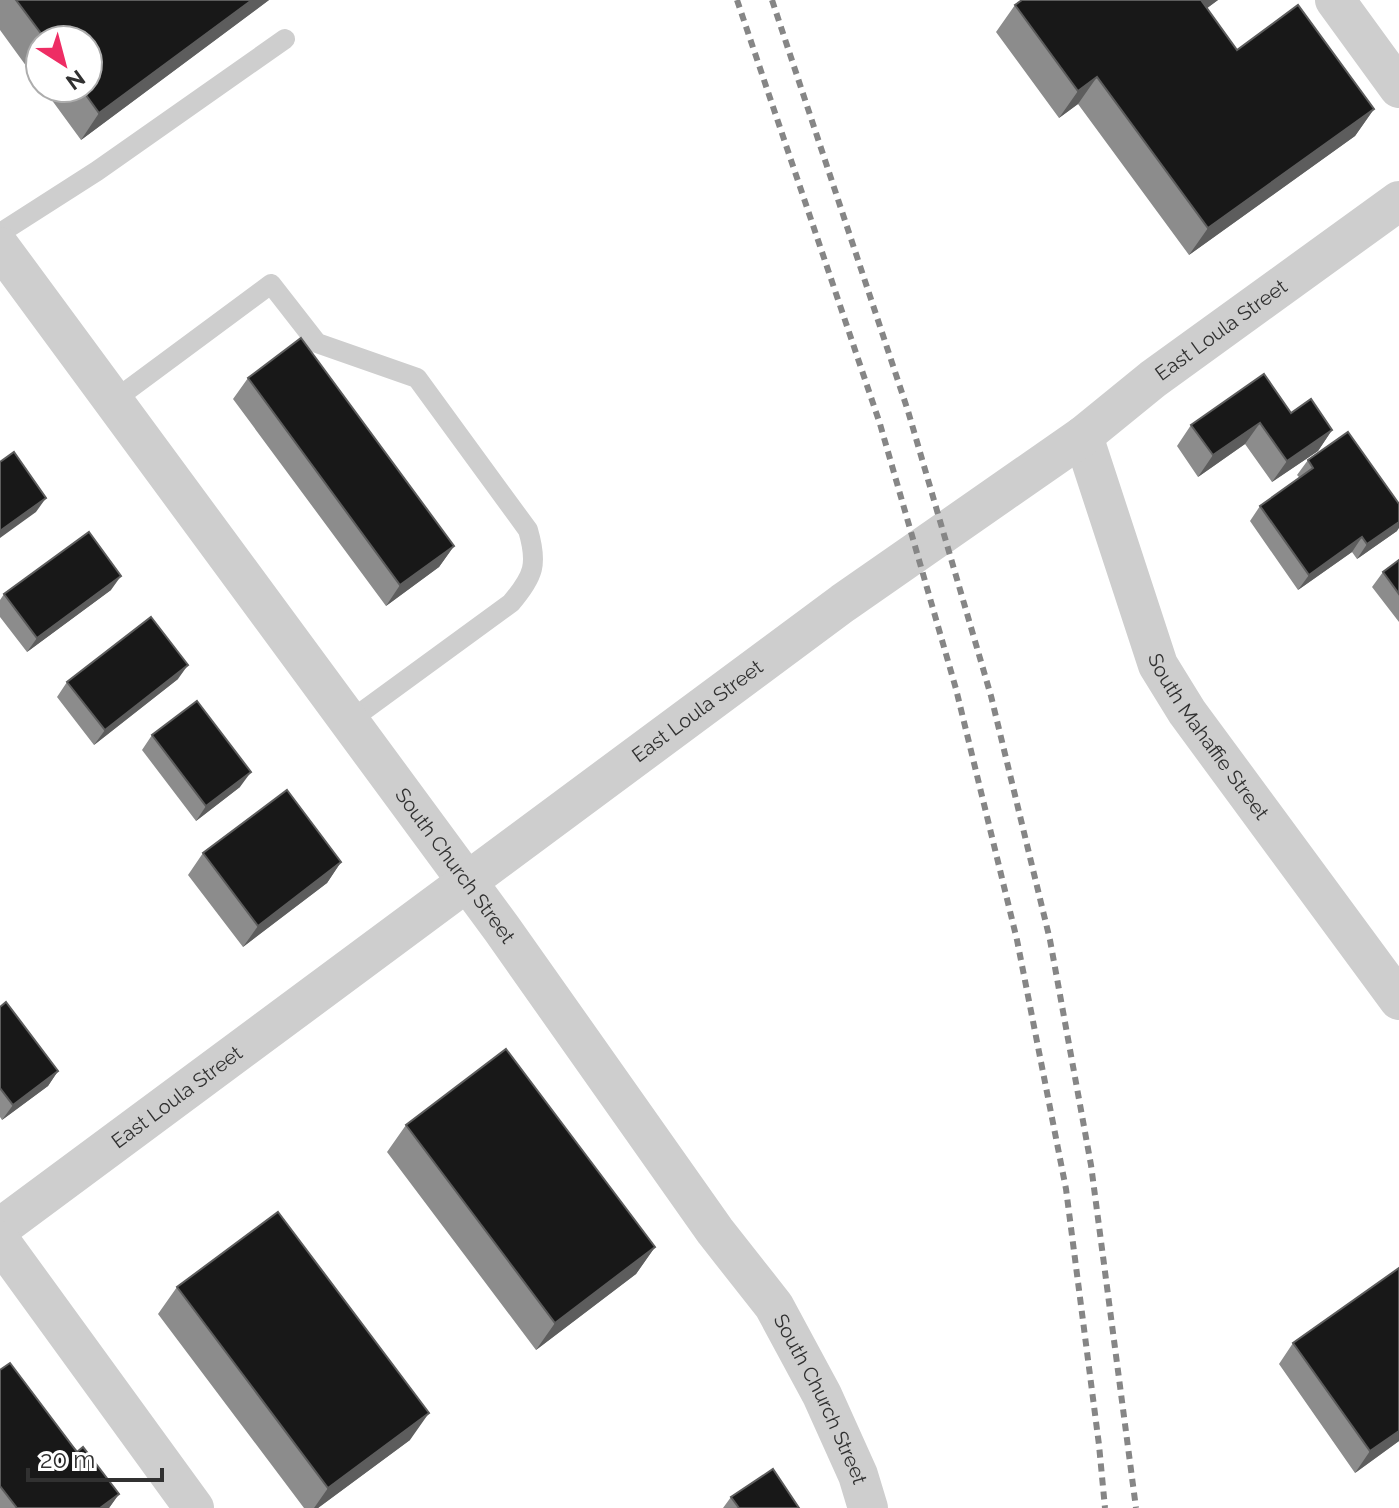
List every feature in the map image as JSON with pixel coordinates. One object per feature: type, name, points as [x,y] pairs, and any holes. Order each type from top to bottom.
[{"type":"street","points":[[1335,0],[1399,88]]},
{"type":"street","name":"East Loula Street","points":[[0,1228],[843,603],[1083,436],[1153,379],[1399,201]]},
{"type":"street","name":"South Church Street","points":[[0,247],[511,942],[715,1231],[774,1306],[828,1408],[858,1475],[868,1508]]},
{"type":"street","name":"South Mahaffie Street","points":[[1083,436],[1158,665],[1187,712],[1399,1000]]},
{"type":"street","points":[[0,1241],[194,1508]]},
{"type":"lane","points":[[0,233],[97,171],[285,39]]},
{"type":"lane","points":[[113,401],[271,284],[317,343],[417,378],[528,530],[534,567],[526,585],[511,603],[348,722]]},
{"type":"building","points":[[16,0],[252,0],[99,113],[93,104],[104,104],[104,24],[34,24]]},
{"type":"building","points":[[1022,0],[1201,0],[1237,50],[1298,5],[1374,109],[1208,228],[1097,77],[1078,91],[1015,5]]},
{"type":"building","points":[[301,338],[454,546],[400,585],[248,378]]},
{"type":"building","points":[[1264,374],[1291,413],[1311,399],[1332,430],[1287,461],[1260,423],[1213,455],[1191,425]]},
{"type":"building","points":[[1348,432],[1399,504],[1399,522],[1367,544],[1362,537],[1309,575],[1260,506],[1313,468],[1308,460]]},
{"type":"building","points":[[14,452],[46,498],[0,531],[0,462]]},
{"type":"building","points":[[89,532],[121,576],[37,638],[4,594]]},
{"type":"building","points":[[1399,560],[1399,594],[1383,572]]},
{"type":"building","points":[[151,617],[188,665],[105,730],[67,682]]},
{"type":"building","points":[[197,701],[251,772],[206,806],[152,735]]},
{"type":"building","points":[[287,790],[341,862],[258,926],[203,853]]},
{"type":"building","points":[[6,1002],[58,1071],[13,1105],[0,1088],[0,1007]]},
{"type":"building","points":[[506,1049],[655,1247],[555,1323],[406,1125]]},
{"type":"building","points":[[278,1212],[429,1413],[328,1488],[177,1287]]},
{"type":"building","points":[[1399,1268],[1399,1431],[1370,1451],[1293,1343]]},
{"type":"building","points":[[10,1363],[77,1452],[83,1447],[119,1494],[100,1508],[17,1508],[0,1486],[0,1370]]},
{"type":"building","points":[[773,1469],[799,1508],[739,1508],[731,1497]]},
{"type":"railway","points":[[737,0],[880,424],[956,689],[1017,940],[1066,1189],[1105,1508]]},
{"type":"railway","points":[[772,0],[908,411],[991,696],[1050,940],[1091,1165],[1136,1508]]}]
